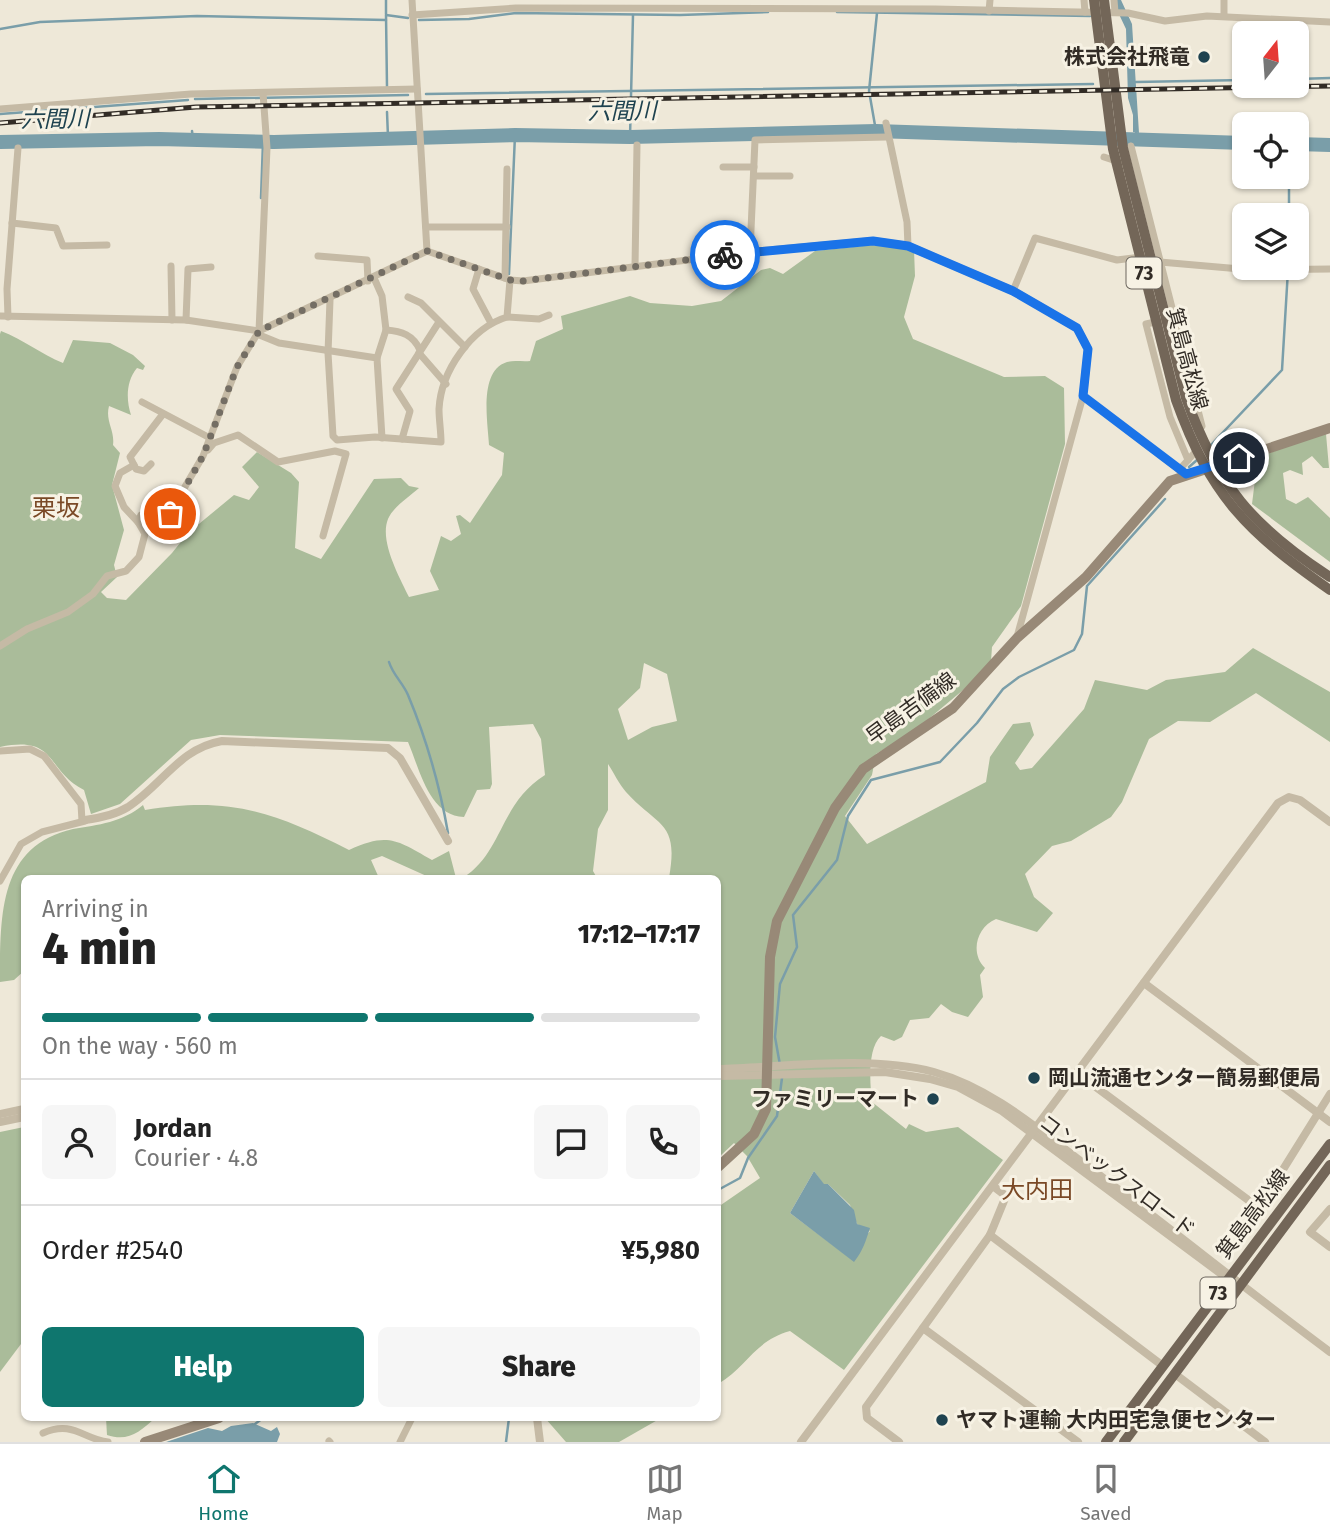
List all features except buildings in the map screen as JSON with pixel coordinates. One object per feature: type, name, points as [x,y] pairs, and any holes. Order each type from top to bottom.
[{"type":"main road","name":"箕島高松線","points":[[1102,8],[1113,149],[1176,400],[1198,454],[1245,517],[1269,545],[1330,590]]},
{"type":"main road","name":"早島吉備線","points":[[721,1164],[754,1134],[766,1109],[772,936],[785,903],[835,808],[863,769],[953,708],[1017,638],[1086,577],[1163,487],[1183,472],[1330,428]]},
{"type":"main road","name":"箕島高松線","points":[[1245,517],[1330,577]]},
{"type":"main road","name":"箕島高松線","points":[[1107,1442],[1330,1144]]},
{"type":"main road","name":"箕島高松線","points":[[1124,1442],[1330,1165]]},
{"type":"main road","points":[[145,1442],[210,1421]]},
{"type":"street","points":[[412,0],[427,251]]},
{"type":"street","points":[[989,0],[989,11]]},
{"type":"street","points":[[1084,0],[1102,8]]},
{"type":"street","points":[[1102,8],[1114,0]]},
{"type":"street","points":[[1224,0],[1224,16]]},
{"type":"street","points":[[412,15],[516,8],[989,11],[1102,8],[1165,21],[1224,16],[1330,22]]},
{"type":"street","points":[[0,109],[156,96],[263,96],[417,89]]},
{"type":"street","points":[[138,522],[144,513],[170,514],[203,456],[237,367],[258,332],[267,148],[263,96]]},
{"type":"street","points":[[886,123],[906,222],[908,246]]},
{"type":"street","points":[[750,252],[755,140],[887,137]]},
{"type":"street","points":[[635,267],[637,145]]},
{"type":"street","points":[[1083,396],[1183,472],[1188,460],[1205,441],[1131,146]]},
{"type":"street","points":[[18,148],[4,317],[186,320],[258,332],[279,343],[328,348],[376,358]]},
{"type":"street","points":[[1104,157],[1137,167]]},
{"type":"street","points":[[723,167],[754,167]]},
{"type":"street","points":[[507,169],[507,317]]},
{"type":"street","points":[[754,176],[790,176]]},
{"type":"street","points":[[12,223],[57,228],[63,246],[107,244]]},
{"type":"street","points":[[426,227],[507,227]]},
{"type":"street","points":[[1013,291],[1035,238],[1117,260],[1142,257],[1160,262],[1232,268]]},
{"type":"street","points":[[258,332],[330,300],[427,251],[507,279],[523,281],[750,252],[873,241],[908,246],[1013,291],[1077,328],[1088,349],[1083,396],[1017,638]]},
{"type":"street","points":[[318,256],[367,260],[371,279],[382,296],[386,330],[376,358],[382,438]]},
{"type":"street","points":[[171,266],[172,320]]},
{"type":"street","points":[[186,320],[188,269],[192,266],[211,267]]},
{"type":"street","points":[[1309,268],[1330,269]]},
{"type":"street","points":[[479,269],[473,289],[491,323]]},
{"type":"street","points":[[408,296],[421,303],[464,346]]},
{"type":"street","points":[[330,300],[328,348],[335,451]]},
{"type":"street","points":[[333,436],[337,440],[382,438],[441,442],[439,407],[446,384],[464,346],[491,323],[507,317],[539,319],[549,315]]},
{"type":"street","points":[[1174,318],[1146,324],[1170,417],[1188,460]]},
{"type":"street","points":[[402,439],[410,411],[396,389],[439,323]]},
{"type":"street","points":[[386,330],[404,332],[415,340],[419,351],[446,384]]},
{"type":"street","points":[[142,402],[210,438]]},
{"type":"street","points":[[151,464],[144,471],[134,466],[130,457],[163,414]]},
{"type":"street","points":[[203,456],[214,443],[238,435],[278,463],[335,451],[346,454],[323,536]]},
{"type":"street","points":[[0,646],[27,629],[68,612],[93,594],[107,576],[127,571],[139,557],[145,534],[124,507],[116,486],[120,473],[134,466]]},
{"type":"street","points":[[0,881],[12,854],[21,844],[42,832],[109,815],[129,806],[186,756],[206,744],[239,742],[388,748],[400,758],[448,841]]},
{"type":"street","points":[[0,751],[30,749],[44,756],[80,804],[84,821]]},
{"type":"street","points":[[801,1442],[1278,803],[1289,797],[1300,800],[1330,822]]},
{"type":"street","points":[[1144,983],[1329,1121]]},
{"type":"street","name":"コンベックスロード","points":[[721,1069],[857,1068],[907,1074],[958,1087],[1034,1131],[1330,1352]]},
{"type":"street","name":"コンベックスロード","points":[[721,1076],[857,1068]]},
{"type":"street","points":[[1077,1073],[1259,1208],[1330,1094]]},
{"type":"street","points":[[0,1114],[21,1110]]},
{"type":"street","points":[[0,1122],[21,1118]]},
{"type":"street","points":[[899,1442],[867,1418],[866,1407],[989,1235],[1006,1196],[993,1186]]},
{"type":"street","points":[[1330,1209],[1310,1232],[1330,1247]]},
{"type":"street","points":[[989,1235],[1163,1366]]},
{"type":"street","points":[[923,1328],[1077,1442]]},
{"type":"street","points":[[1175,1374],[1265,1442]]},
{"type":"street","points":[[400,1442],[410,1421]]},
{"type":"street","points":[[537,1421],[540,1442]]},
{"type":"street","points":[[43,1433],[74,1427],[108,1442]]},
{"type":"green space","points":[[872,245],[914,250],[915,276],[904,317],[913,339],[1004,377],[1045,376],[1064,388],[1065,444],[1021,606],[992,647],[991,661],[969,685],[913,732],[876,754],[872,775],[845,816],[867,844],[986,782],[990,757],[1013,724],[1030,722],[1034,735],[1015,763],[1020,770],[1032,768],[1084,709],[1095,680],[1147,690],[1166,680],[1225,672],[1253,648],[1330,692],[1330,742],[1256,693],[1210,722],[1178,721],[1149,739],[1122,802],[1111,817],[1071,841],[1052,846],[1025,874],[1034,897],[1053,913],[1037,932],[996,919],[980,934],[977,948],[980,962],[985,968],[980,975],[983,997],[968,1017],[952,1012],[941,1004],[929,1018],[910,1020],[902,1037],[894,1041],[881,1036],[873,1049],[870,1067],[872,1102],[906,1129],[909,1124],[926,1132],[958,1127],[1003,1160],[844,1370],[790,1331],[759,1347],[721,1382],[721,1205],[760,1178],[747,1156],[734,1143],[721,1155],[721,875],[669,875],[671,846],[664,827],[626,792],[608,764],[608,810],[598,829],[593,871],[595,875],[467,875],[487,855],[519,800],[545,775],[541,739],[533,724],[489,727],[492,784],[490,789],[477,790],[464,817],[452,815],[434,800],[427,790],[408,742],[220,735],[191,740],[120,804],[91,814],[84,790],[72,782],[42,750],[19,745],[0,747],[0,334],[1,331],[63,363],[73,340],[110,343],[133,355],[145,366],[143,370],[137,368],[129,385],[128,403],[131,415],[109,406],[108,411],[113,445],[120,453],[112,485],[124,530],[114,565],[117,577],[101,592],[107,598],[126,600],[188,533],[234,495],[249,500],[259,487],[242,467],[257,452],[291,473],[299,482],[295,548],[321,559],[374,479],[401,478],[409,486],[419,488],[394,510],[386,528],[388,548],[409,597],[439,590],[430,571],[441,536],[451,541],[461,534],[456,516],[460,515],[470,523],[502,475],[504,453],[489,445],[487,411],[488,386],[498,367],[510,361],[530,361],[536,341],[563,329],[561,316],[630,296],[650,303],[692,306],[721,301],[761,270],[770,268],[783,274],[815,251]],"holes":[[[644,663],[667,674],[677,721],[652,727],[628,740],[618,709],[640,688]],[[814,1171],[824,1185],[828,1184],[850,1205],[857,1224],[870,1231],[863,1239],[854,1261],[790,1213]]]},
{"type":"green space","points":[[1326,434],[1329,468],[1323,468],[1312,456],[1302,463],[1303,475],[1290,470],[1283,473],[1286,499],[1296,504],[1308,497],[1330,518],[1330,562],[1252,504],[1255,480],[1238,466],[1304,439]]},
{"type":"green space","points":[[143,805],[145,810],[202,805],[251,810],[297,826],[349,850],[383,840],[401,843],[432,860],[449,851],[455,875],[424,875],[382,856],[371,860],[378,875],[21,875],[21,974],[14,980],[0,982],[4,907],[9,885],[18,866],[31,850],[49,838],[73,829],[119,819]]},
{"type":"green space","points":[[21,1128],[21,1344],[0,1372],[0,1132]]},
{"type":"green space","points":[[106,1421],[151,1421],[127,1436],[107,1435]]},
{"type":"green space","points":[[548,1421],[656,1421],[619,1442],[566,1442]]},
{"type":"water","points":[[1117,0],[1121,0],[1132,24],[1139,133],[1133,132],[1133,115],[1128,98],[1126,29],[1117,10]]},
{"type":"water","points":[[814,1171],[824,1184],[828,1184],[854,1210],[857,1224],[870,1228],[862,1250],[854,1262],[790,1213]]},
{"type":"water","points":[[253,1423],[271,1431],[277,1427],[280,1434],[277,1442],[166,1442],[208,1428],[222,1431],[231,1426]]},
{"type":"waterway","points":[[386,0],[386,14]]},
{"type":"waterway","points":[[419,20],[469,19],[516,13],[680,15],[768,12]]},
{"type":"waterway","points":[[837,12],[1090,16]]},
{"type":"waterway","points":[[876,131],[869,91],[877,13]]},
{"type":"waterway","points":[[387,87],[386,15],[408,18]]},
{"type":"waterway","points":[[630,137],[633,15]]},
{"type":"waterway","points":[[0,29],[40,22],[197,16],[386,20]]},
{"type":"waterway","points":[[1309,79],[1330,78]]},
{"type":"waterway","points":[[1136,82],[1232,80]]},
{"type":"waterway","points":[[426,94],[1093,84]]},
{"type":"waterway","points":[[195,99],[408,95]]},
{"type":"waterway","points":[[0,114],[188,100]]},
{"type":"waterway","points":[[387,112],[388,137]]},
{"type":"waterway","points":[[1136,130],[1137,139]]},
{"type":"waterway","points":[[192,131],[193,140]]},
{"type":"waterway","name":"六間川","points":[[0,142],[159,139],[274,142],[515,135],[630,137],[876,131],[1232,143]]},
{"type":"waterway","points":[[509,274],[515,135]]},
{"type":"waterway","points":[[261,198],[263,142]]},
{"type":"waterway","name":"六間川","points":[[1309,144],[1330,145]]},
{"type":"waterway","points":[[1289,189],[1289,203]]},
{"type":"waterway","points":[[1211,445],[1282,370],[1287,280]]},
{"type":"waterway","points":[[1189,467],[1197,460]]},
{"type":"waterway","points":[[780,1065],[775,1037],[780,984],[797,947],[793,915],[837,860],[848,816],[871,780],[940,762],[977,723],[1003,689],[1019,677],[1074,650],[1082,634],[1087,586],[1165,499]]},
{"type":"waterway","points":[[389,662],[408,695],[421,728],[437,780],[448,833]]},
{"type":"waterway","points":[[721,1188],[740,1178],[748,1158],[777,1116],[782,1078]]},
{"type":"waterway","points":[[255,1424],[259,1421]]},
{"type":"waterway","points":[[506,1442],[509,1421]]},
{"type":"railway","points":[[0,123],[196,107],[1330,86]]},
{"type":"way so far","points":[[170,514],[203,456],[237,367],[259,331],[267,330],[427,251],[510,280],[523,281],[725,255]]},
{"type":"place","name":"株式会社飛竜","points":[[1204,57]]},
{"type":"place","name":"岡山流通センター簡易郵便局","points":[[1034,1078]]},
{"type":"place","name":"ファミリーマート","points":[[933,1099]]},
{"type":"place","name":"ヤマト運輸 大内田宅急便センター","points":[[942,1420]]},
{"type":"district","name":"栗坂","points":[[56,508]]},
{"type":"district","name":"大内田","points":[[1037,1190]]},
{"type":"route","points":[[725,255],[766,249],[873,241],[908,246],[1013,291],[1064,318],[1077,328],[1088,349],[1083,396],[1186,474],[1239,458]]}]
